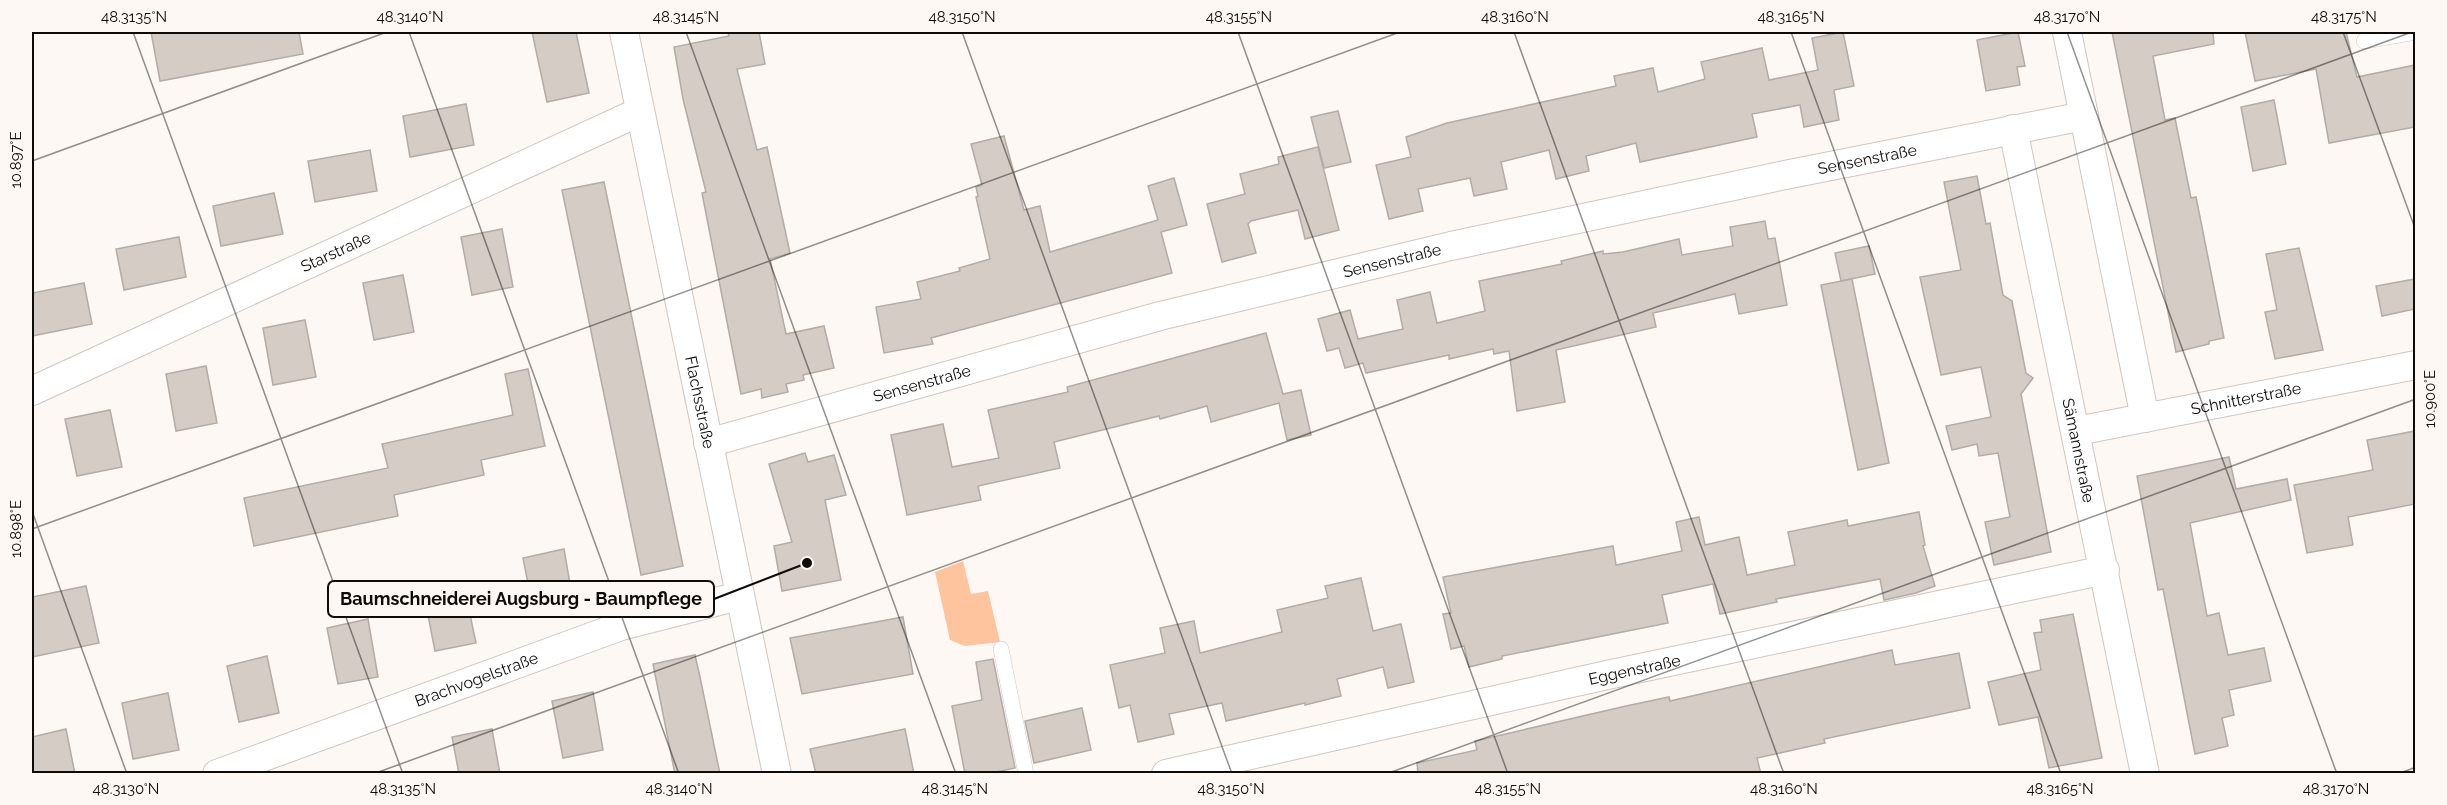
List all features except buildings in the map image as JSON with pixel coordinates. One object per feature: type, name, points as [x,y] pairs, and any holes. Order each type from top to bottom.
[{"type":"street","name":"Flachsstraße","points":[[624,32],[777,774]]},
{"type":"street","points":[[2067,32],[2145,418]]},
{"type":"street","name":"Starstraße","points":[[32,391],[639,112]]},
{"type":"street","name":"Sensenstraße","points":[[708,443],[1160,316],[1451,246],[2084,116]]},
{"type":"street","name":"Sämannstraße","points":[[2013,129],[2077,431],[2145,774]]},
{"type":"street","name":"Schnitterstraße","points":[[2077,431],[2415,365]]},
{"type":"street","name":"Eggenstraße","points":[[1166,774],[1576,682],[2105,570]]},
{"type":"street","name":"Brachvogelstraße","points":[[217,774],[621,626],[739,596]]},
{"type":"lane","points":[[2364,41],[2415,32]]},
{"type":"lane","points":[[1001,649],[1026,774]]},
{"type":"shaded area","points":[[963,561],[971,594],[988,591],[1000,642],[965,646],[950,640],[935,572]]},
{"type":"place","name":"Baumschneiderei Augsburg - Baumpflege","points":[[807,563]]}]
